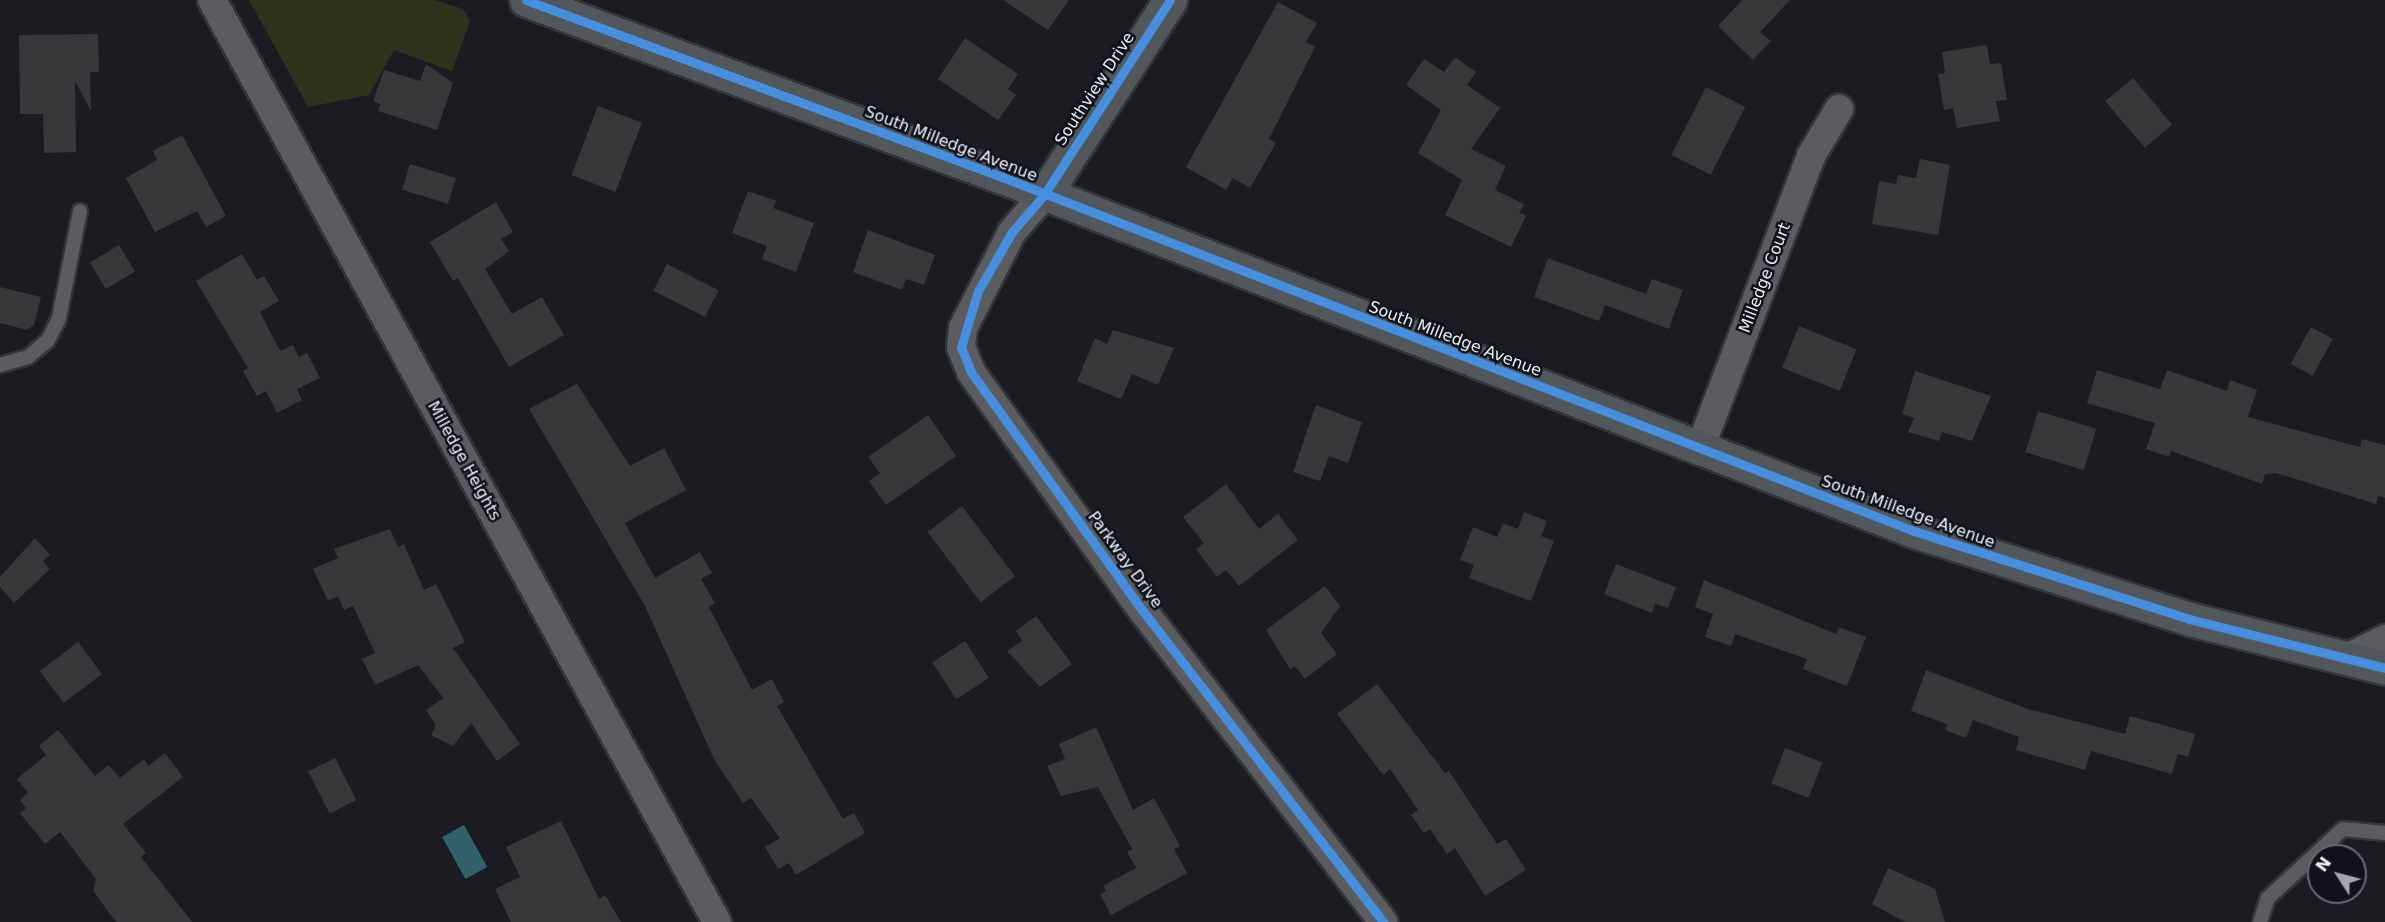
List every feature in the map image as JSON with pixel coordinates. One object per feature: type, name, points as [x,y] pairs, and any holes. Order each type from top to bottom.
[{"type":"main road","name":"South Milledge Avenue","points":[[526,0],[1044,195],[1699,451],[1997,559],[2189,619],[2385,668]]},
{"type":"main road","name":"Southview Drive","points":[[1044,195],[1170,0]]},
{"type":"street","name":"Milledge Heights","points":[[212,0],[717,922]]},
{"type":"street","name":"Milledge Court","points":[[1699,451],[1811,156],[1839,109]]},
{"type":"street","name":"Parkway Drive","points":[[1044,195],[1012,232],[978,291],[963,328],[961,347],[971,372],[1143,611],[1383,922]]},
{"type":"street","points":[[2345,659],[2385,639]]},
{"type":"lane","points":[[0,364],[28,357],[48,340],[59,318],[80,211]]},
{"type":"lane","points":[[2260,922],[2268,898],[2343,829],[2385,832]]},
{"type":"green space","points":[[249,0],[435,0],[463,9],[470,21],[452,71],[394,50],[369,95],[308,107]]},
{"type":"water","points":[[464,825],[487,867],[465,879],[442,837]]},
{"type":"building","points":[[1003,0],[1069,0],[1048,30]]},
{"type":"building","points":[[1742,0],[1790,0],[1760,32],[1771,41],[1753,60],[1718,26]]},
{"type":"building","points":[[1278,2],[1317,23],[1306,42],[1315,47],[1269,139],[1276,143],[1250,188],[1233,178],[1226,190],[1186,167]]},
{"type":"building","points":[[98,34],[99,72],[90,72],[91,111],[75,81],[76,152],[44,153],[43,114],[20,114],[19,35]]},
{"type":"building","points":[[965,38],[1018,74],[1008,89],[1016,95],[998,120],[938,79]]},
{"type":"building","points":[[1987,45],[1990,64],[2001,63],[2007,100],[1996,101],[2000,121],[1957,128],[1953,108],[1944,110],[1938,74],[1945,73],[1942,52]]},
{"type":"building","points":[[1455,57],[1476,72],[1467,85],[1500,108],[1471,149],[1506,166],[1495,190],[1524,204],[1519,213],[1526,216],[1511,247],[1445,215],[1462,180],[1418,153],[1441,110],[1406,85],[1424,59],[1444,72]]},
{"type":"building","points":[[426,64],[453,83],[437,130],[378,111],[380,104],[373,101],[384,70],[420,81]]},
{"type":"building","points":[[2133,78],[2172,125],[2145,148],[2105,101]]},
{"type":"building","points":[[1706,87],[1745,107],[1711,175],[1671,155]]},
{"type":"building","points":[[598,106],[642,123],[615,192],[571,175]]},
{"type":"building","points":[[182,135],[226,216],[206,227],[197,211],[155,232],[126,178],[157,160],[153,151]]},
{"type":"building","points":[[1920,159],[1950,165],[1938,235],[1872,224],[1879,181],[1896,184],[1898,175],[1916,178]]},
{"type":"building","points":[[410,164],[456,178],[448,204],[402,190]]},
{"type":"building","points":[[748,191],[776,201],[773,208],[814,223],[796,272],[762,259],[767,246],[732,233]]},
{"type":"building","points":[[496,202],[513,232],[501,239],[509,251],[485,269],[512,314],[542,297],[564,335],[509,367],[458,278],[453,281],[430,242]]},
{"type":"building","points":[[868,230],[935,255],[924,285],[906,279],[902,290],[853,272]]},
{"type":"building","points":[[119,245],[135,272],[106,289],[90,263]]},
{"type":"building","points":[[242,254],[257,280],[264,276],[279,301],[260,312],[280,351],[293,345],[299,357],[307,353],[320,378],[297,389],[302,400],[277,413],[266,391],[257,396],[243,371],[248,368],[196,281]]},
{"type":"building","points":[[1548,258],[1646,294],[1652,279],[1683,290],[1669,329],[1605,305],[1599,321],[1534,297]]},
{"type":"building","points":[[667,264],[719,290],[705,317],[653,291]]},
{"type":"building","points":[[0,287],[41,297],[34,325],[27,330],[0,323]]},
{"type":"building","points":[[1799,326],[1856,349],[1840,391],[1782,368]]},
{"type":"building","points":[[2311,327],[2333,339],[2313,376],[2291,364]]},
{"type":"building","points":[[1113,330],[1174,348],[1158,385],[1132,374],[1121,399],[1077,381],[1095,338],[1107,344]]},
{"type":"building","points":[[2097,370],[2160,389],[2167,370],[2227,391],[2230,380],[2257,390],[2248,417],[2360,447],[2362,439],[2385,445],[2385,498],[2378,496],[2376,504],[2276,473],[2265,474],[2262,484],[2171,451],[2169,457],[2146,449],[2155,423],[2087,403]]},
{"type":"building","points":[[1915,371],[1991,396],[1972,441],[1942,432],[1939,441],[1908,432],[1914,418],[1902,414]]},
{"type":"building","points":[[577,384],[630,466],[664,448],[686,490],[625,523],[655,578],[700,552],[712,573],[701,579],[715,603],[709,607],[752,690],[772,679],[784,702],[777,706],[843,819],[854,813],[865,833],[796,875],[789,863],[778,869],[765,847],[780,838],[751,798],[743,803],[714,759],[645,606],[529,409]]},
{"type":"building","points":[[1316,405],[1362,422],[1348,463],[1329,456],[1320,481],[1293,472]]},
{"type":"building","points":[[2038,411],[2096,429],[2084,470],[2025,452]]},
{"type":"building","points":[[928,415],[956,456],[886,505],[869,481],[880,473],[868,457]]},
{"type":"building","points":[[1226,484],[1259,529],[1278,514],[1298,540],[1239,586],[1226,570],[1217,577],[1196,549],[1204,543],[1183,517]]},
{"type":"building","points":[[962,506],[1015,576],[981,602],[928,532]]},
{"type":"building","points":[[1524,512],[1547,521],[1541,536],[1554,541],[1531,601],[1469,578],[1474,565],[1460,560],[1473,527],[1497,537],[1503,523],[1518,529]]},
{"type":"building","points":[[390,529],[398,547],[404,544],[424,590],[436,584],[465,642],[453,648],[520,744],[497,761],[471,723],[453,746],[431,735],[436,725],[426,710],[443,698],[418,665],[375,685],[362,659],[375,653],[353,606],[344,610],[338,596],[328,601],[313,569],[338,558],[334,549]]},
{"type":"building","points":[[35,538],[50,555],[43,561],[50,569],[14,603],[0,587],[0,577]]},
{"type":"building","points":[[1616,564],[1676,587],[1668,608],[1655,604],[1652,613],[1604,594]]},
{"type":"building","points":[[1704,580],[1836,634],[1839,627],[1866,637],[1847,686],[1803,669],[1807,659],[1735,634],[1731,646],[1705,637],[1713,614],[1695,607]]},
{"type":"building","points":[[1325,586],[1340,606],[1321,633],[1337,654],[1305,679],[1295,666],[1290,669],[1266,630]]},
{"type":"building","points":[[1036,616],[1072,664],[1040,687],[1007,651],[1022,641],[1016,631]]},
{"type":"building","points":[[965,641],[989,678],[956,699],[932,662]]},
{"type":"building","points":[[78,642],[102,674],[64,703],[40,671]]},
{"type":"building","points":[[1926,670],[2028,709],[2125,734],[2130,716],[2195,734],[2188,757],[2178,754],[2172,774],[2091,751],[2085,770],[2016,750],[2019,737],[1973,720],[1966,738],[1945,730],[1947,724],[1911,711]]},
{"type":"building","points":[[1377,684],[1445,773],[1449,771],[1497,844],[1506,839],[1526,870],[1485,896],[1455,848],[1447,854],[1430,829],[1424,833],[1411,815],[1418,810],[1390,769],[1383,775],[1337,714]]},
{"type":"building","points":[[1096,727],[1133,810],[1154,798],[1180,846],[1174,849],[1187,873],[1111,915],[1100,894],[1106,891],[1103,886],[1136,868],[1127,852],[1132,849],[1098,787],[1061,796],[1047,766],[1065,759],[1059,744]]},
{"type":"building","points":[[58,730],[95,776],[108,765],[120,778],[144,759],[148,766],[165,753],[183,777],[123,824],[146,853],[141,857],[192,922],[116,922],[93,891],[96,879],[60,832],[45,844],[20,813],[26,808],[20,800],[28,793],[17,779],[46,755],[39,746]]},
{"type":"building","points":[[1785,748],[1822,762],[1809,798],[1771,783]]},
{"type":"building","points":[[335,758],[356,800],[330,813],[308,772]]},
{"type":"building","points":[[561,821],[599,899],[605,895],[621,922],[511,922],[495,889],[520,877],[506,847]]},
{"type":"building","points":[[1888,868],[1935,889],[1945,922],[1905,922],[1872,904]]},
{"type":"cycle path","points":[[526,0],[1010,180],[1914,531],[2189,619],[2385,668]]},
{"type":"cycle path","points":[[1170,0],[1044,195],[1012,232],[978,291],[961,347],[971,372],[1143,611],[1383,922]]}]
